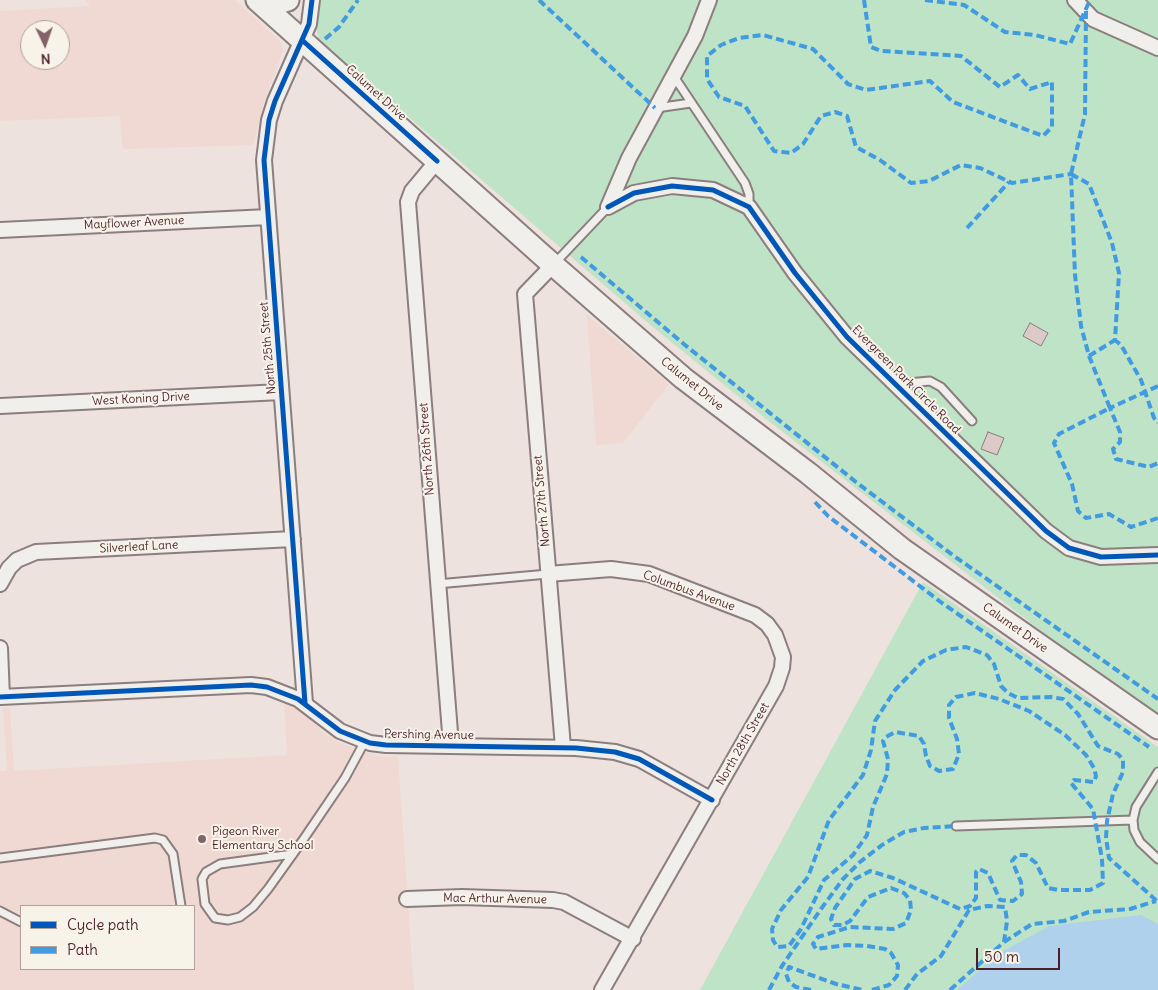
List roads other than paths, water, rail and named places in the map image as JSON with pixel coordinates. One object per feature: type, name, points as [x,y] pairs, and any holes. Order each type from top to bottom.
[{"type":"main road","points":[[261,4],[288,0]]},
{"type":"main road","name":"Calumet Drive","points":[[261,4],[553,265],[683,378],[808,473],[902,549],[1158,728]]},
{"type":"street","name":"North 25th Street","points":[[305,703],[264,160],[269,120],[275,100],[311,17],[312,0]]},
{"type":"street","name":"Evergreen Park Circle Road","points":[[608,207],[629,158],[695,36],[709,0]]},
{"type":"street","points":[[1075,0],[1093,19],[1158,48]]},
{"type":"street","name":"North 26th Street","points":[[436,161],[412,191],[408,202],[450,745]]},
{"type":"street","name":"Evergreen Park Circle Road","points":[[608,207],[634,193],[672,186],[713,190],[749,207],[795,273],[847,337],[1046,531],[1069,548],[1101,557],[1158,555]]},
{"type":"street","name":"Mayflower Avenue","points":[[0,230],[268,217]]},
{"type":"street","name":"North 27th Street","points":[[553,265],[525,294],[563,747]]},
{"type":"street","name":"West Koning Drive","points":[[0,406],[281,392]]},
{"type":"street","name":"Silverleaf Lane","points":[[0,584],[16,560],[36,552],[293,539]]},
{"type":"street","name":"Columbus Avenue","points":[[548,574],[612,569],[649,574],[754,615],[767,624]]},
{"type":"street","name":"North 28th Street","points":[[602,990],[633,939],[780,679],[783,657],[780,647],[767,624]]},
{"type":"street","points":[[0,648],[1,697]]},
{"type":"street","name":"Pershing Avenue","points":[[1,697],[251,685],[283,692],[305,703],[340,731],[365,741],[386,745],[563,747],[626,754],[639,759],[712,800]]},
{"type":"street","name":"Mac Arthur Avenue","points":[[407,899],[470,897],[553,900],[564,902],[633,939]]},
{"type":"lane","points":[[673,74],[745,183],[749,194],[749,207]]},
{"type":"lane","points":[[655,108],[691,103]]},
{"type":"lane","name":"Evergreen Park Circle Road","points":[[553,265],[608,207]]},
{"type":"lane","points":[[897,387],[907,383],[930,381],[941,387],[972,421]]},
{"type":"lane","points":[[437,584],[548,574]]},
{"type":"lane","points":[[293,854],[220,864],[206,872],[202,879],[205,904],[215,918],[228,920],[240,917],[268,889],[293,854],[345,778],[365,741]]},
{"type":"lane","points":[[1158,772],[1136,807],[1133,820],[1134,830],[1140,842],[1158,859]]},
{"type":"lane","points":[[956,826],[1133,820]]},
{"type":"lane","points":[[0,858],[155,838],[164,840],[173,854],[181,905]]},
{"type":"lane","points":[[0,911],[20,921]]},
{"type":"water","points":[[1141,915],[1158,924],[1158,990],[957,990],[998,954],[1049,926]]},
{"type":"place","name":"Pigeon River Elementary School","points":[[202,839]]}]
